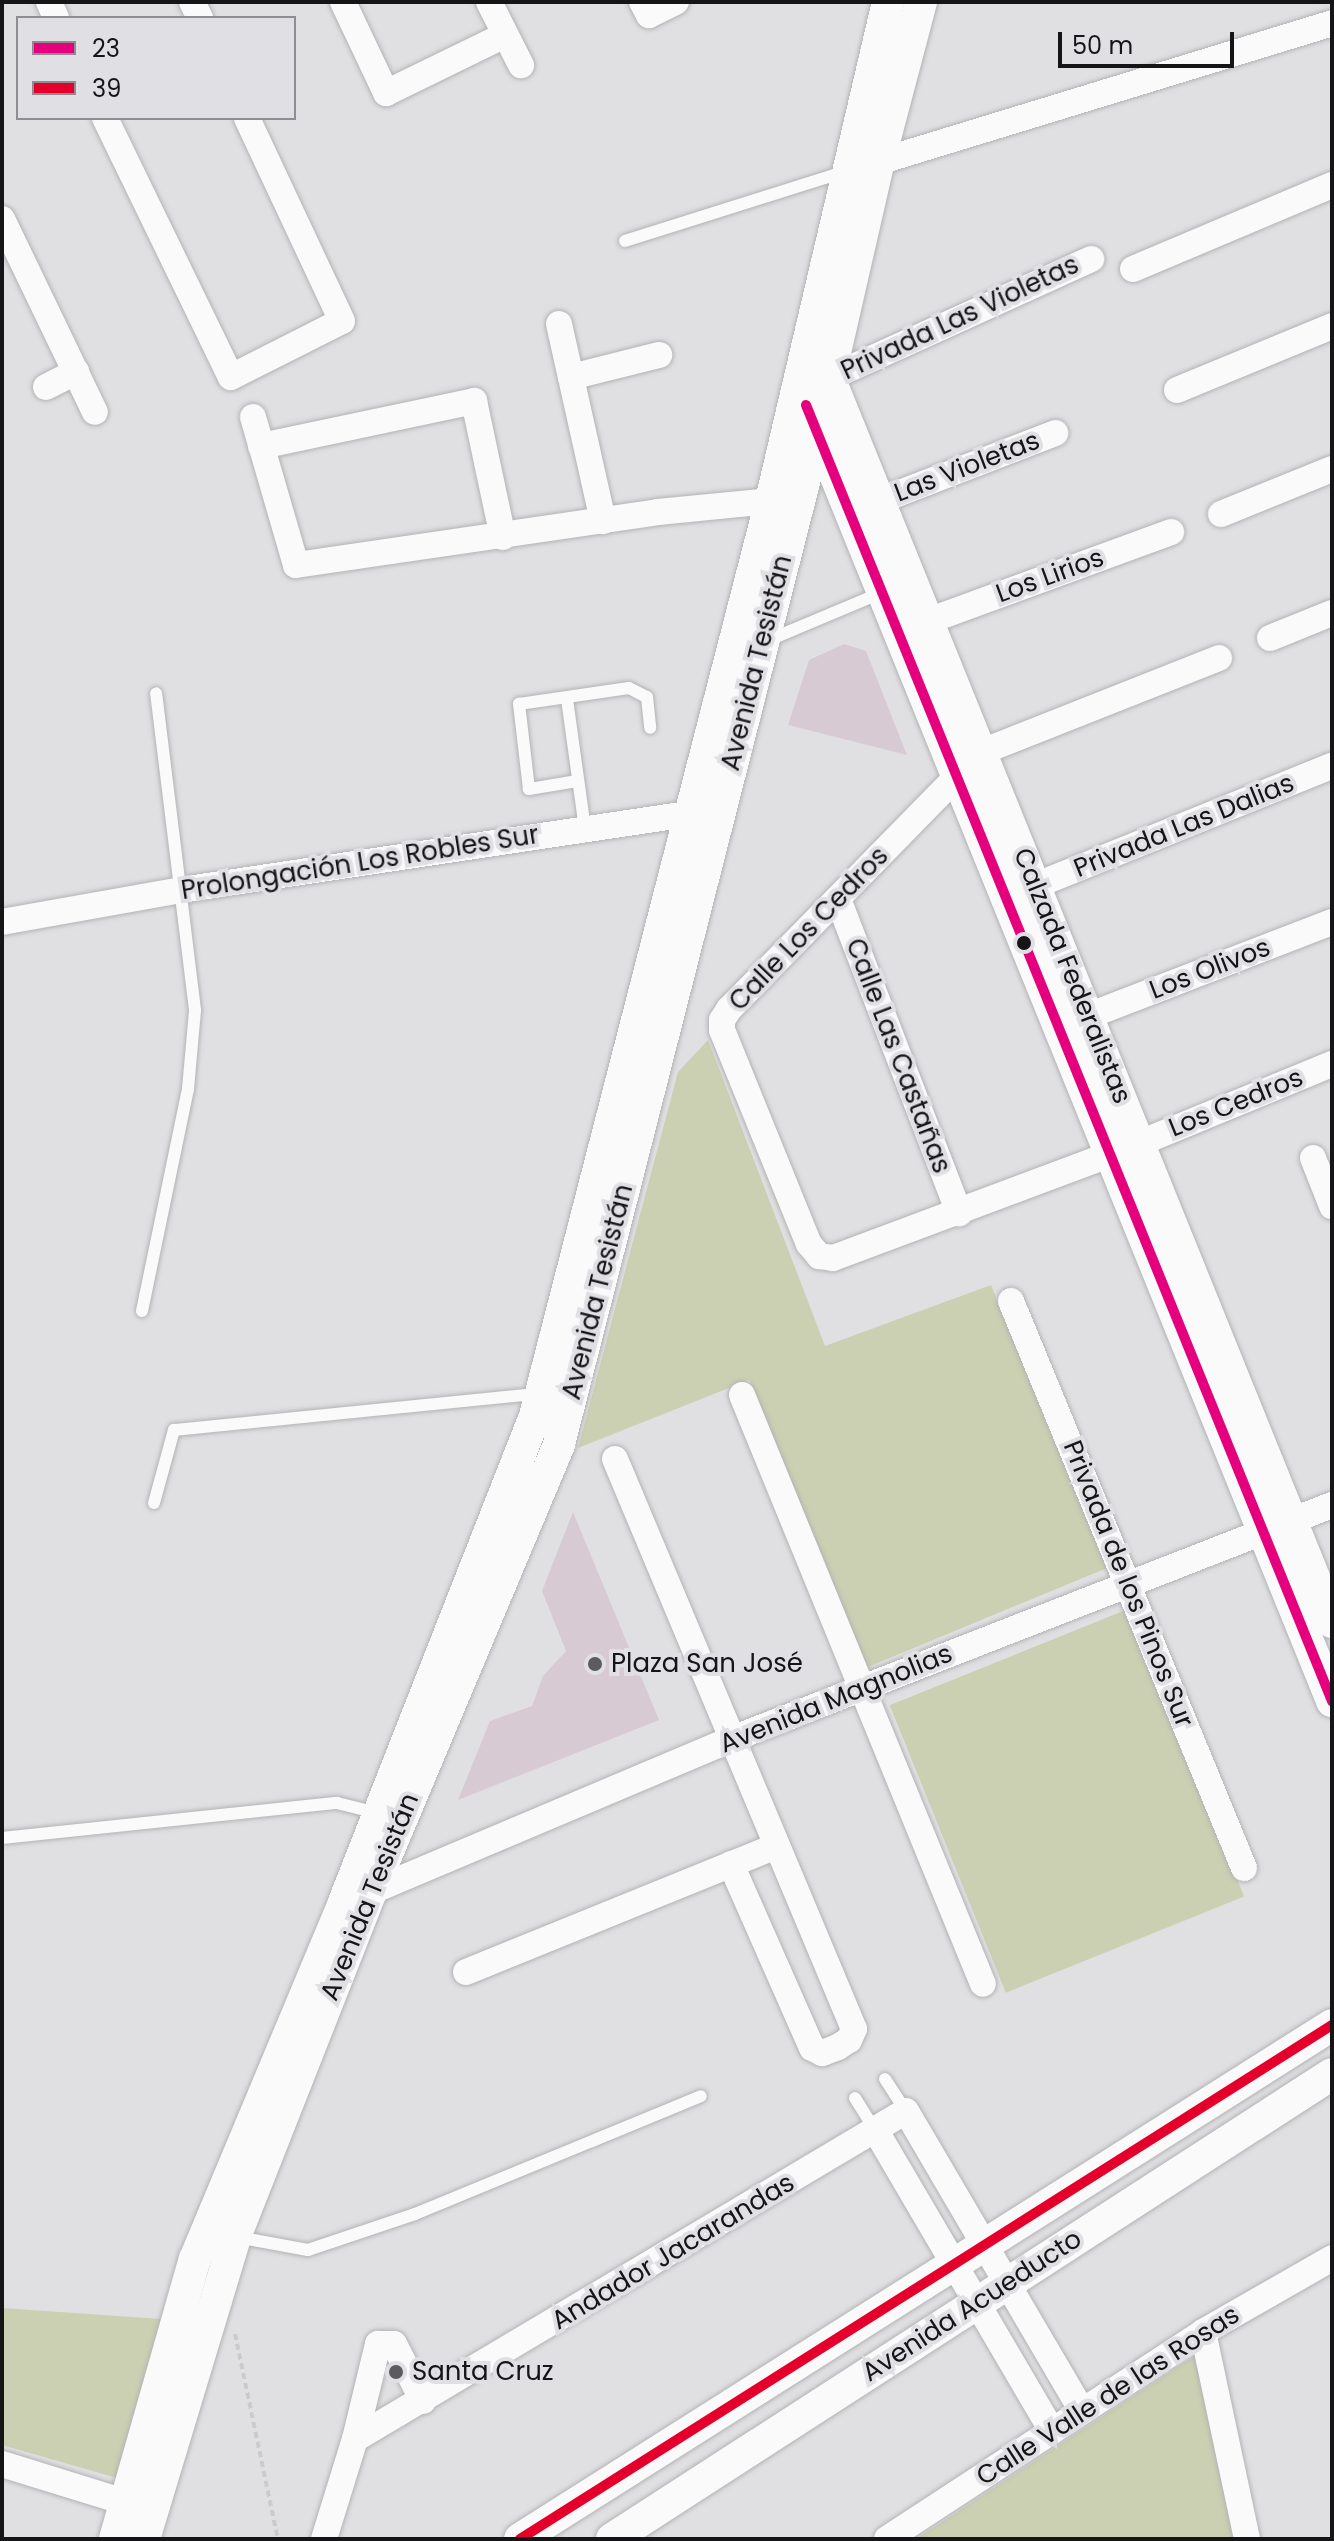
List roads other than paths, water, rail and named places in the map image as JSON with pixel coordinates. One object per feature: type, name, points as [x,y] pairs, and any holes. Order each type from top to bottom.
[{"type":"street","points":[[343,2],[386,93],[505,35]]},
{"type":"street","points":[[489,2],[521,65]]},
{"type":"street","points":[[645,8],[676,2]]},
{"type":"street","points":[[847,171],[888,2]]},
{"type":"street","name":"Avenida Tesistán","points":[[150,2536],[221,2232],[357,1897],[559,1444],[608,1194],[705,811],[771,501],[814,382],[879,161],[921,2]]},
{"type":"street","points":[[847,171],[1332,23]]},
{"type":"street","points":[[106,120],[231,377],[342,321],[248,120]]},
{"type":"street","name":"Calzada Federalistas","points":[[847,171],[810,331],[814,382],[879,501],[981,752],[1021,892],[1110,1154],[1278,1526],[1332,1622]]},
{"type":"street","points":[[1133,269],[1332,185]]},
{"type":"street","points":[[2,219],[95,412]]},
{"type":"street","name":"Privada Las Violetas","points":[[814,382],[1091,259]]},
{"type":"street","points":[[559,324],[603,521]]},
{"type":"street","points":[[1177,390],[1332,326]]},
{"type":"street","points":[[571,377],[659,355]]},
{"type":"street","points":[[46,387],[76,372]]},
{"type":"street","name":"Avenida Tesistán","points":[[705,811],[763,643],[817,431],[814,382]]},
{"type":"street","points":[[261,446],[474,401],[503,537]]},
{"type":"street","points":[[253,417],[296,565],[658,512],[771,501]]},
{"type":"street","name":"Calzada Federalistas","points":[[817,431],[958,778],[1088,1016],[1140,1143],[1278,1526],[1331,1698]]},
{"type":"street","name":"Las Violetas","points":[[879,501],[1055,433]]},
{"type":"street","points":[[1221,514],[1332,469]]},
{"type":"street","name":"Los Lirios","points":[[928,621],[1171,532]]},
{"type":"street","points":[[1270,638],[1332,613]]},
{"type":"street","points":[[981,752],[1219,658]]},
{"type":"street","name":"Calle Los Cedros","points":[[981,752],[729,1009],[722,1020],[722,1030],[809,1244],[819,1256],[833,1258],[1110,1154]]},
{"type":"street","name":"Privada Las Dalias","points":[[1021,892],[1324,769]]},
{"type":"street","name":"Prolongación Los Robles Sur","points":[[2,922],[181,890],[705,811]]},
{"type":"street","name":"Calle Las Castañas","points":[[838,899],[959,1213]]},
{"type":"street","name":"Los Olivos","points":[[1088,1016],[1332,922]]},
{"type":"street","name":"Los Cedros","points":[[1110,1154],[1332,1064]]},
{"type":"street","points":[[1313,1158],[1332,1206]]},
{"type":"street","name":"Avenida Tesistán","points":[[357,1897],[377,1813],[523,1448],[608,1194]]},
{"type":"street","name":"Privada de los Pinos Sur","points":[[1011,1301],[1244,1868]]},
{"type":"street","points":[[742,1395],[983,1984]]},
{"type":"street","points":[[615,1459],[854,2029],[849,2040],[838,2047],[822,2053],[812,2048],[731,1864]]},
{"type":"street","name":"Avenida Magnolias","points":[[357,1897],[732,1739],[1332,1505]]},
{"type":"street","points":[[466,1972],[776,1846]]},
{"type":"street","name":"Avenida Acueducto","points":[[520,2539],[1332,2025]]},
{"type":"street","name":"Avenida Acueducto","points":[[612,2539],[1332,2074]]},
{"type":"street","points":[[906,2111],[1082,2411]]},
{"type":"street","name":"Andador Jacarandas","points":[[355,2439],[906,2111]]},
{"type":"street","points":[[876,2131],[1052,2431]]},
{"type":"street","name":"Avenida Tesistán","points":[[115,2539],[185,2289],[221,2232]]},
{"type":"street","name":"Calle Valle de las Rosas","points":[[887,2539],[1203,2332],[1332,2258]]},
{"type":"street","points":[[1203,2332],[1247,2539]]},
{"type":"street","points":[[324,2539],[355,2439],[378,2344],[394,2344],[423,2401]]},
{"type":"street","points":[[2,2464],[125,2502],[150,2536]]},
{"type":"lane","points":[[625,241],[847,171]]},
{"type":"lane","points":[[763,643],[883,592]]},
{"type":"lane","points":[[577,781],[529,789],[519,704],[629,688],[647,697],[650,728]]},
{"type":"lane","points":[[142,1311],[188,1089],[195,1010],[156,693]]},
{"type":"lane","points":[[567,699],[585,829]]},
{"type":"lane","points":[[154,1503],[174,1430],[541,1394]]},
{"type":"lane","points":[[2,1838],[337,1803],[377,1813]]},
{"type":"lane","points":[[885,2079],[906,2111]]},
{"type":"lane","points":[[221,2232],[308,2250],[415,2214],[701,2096]]},
{"type":"lane","points":[[855,2098],[876,2131]]},
{"type":"place","name":"Plaza San José","points":[[595,1664]]},
{"type":"place","name":"Santa Cruz","points":[[396,2372]]}]
